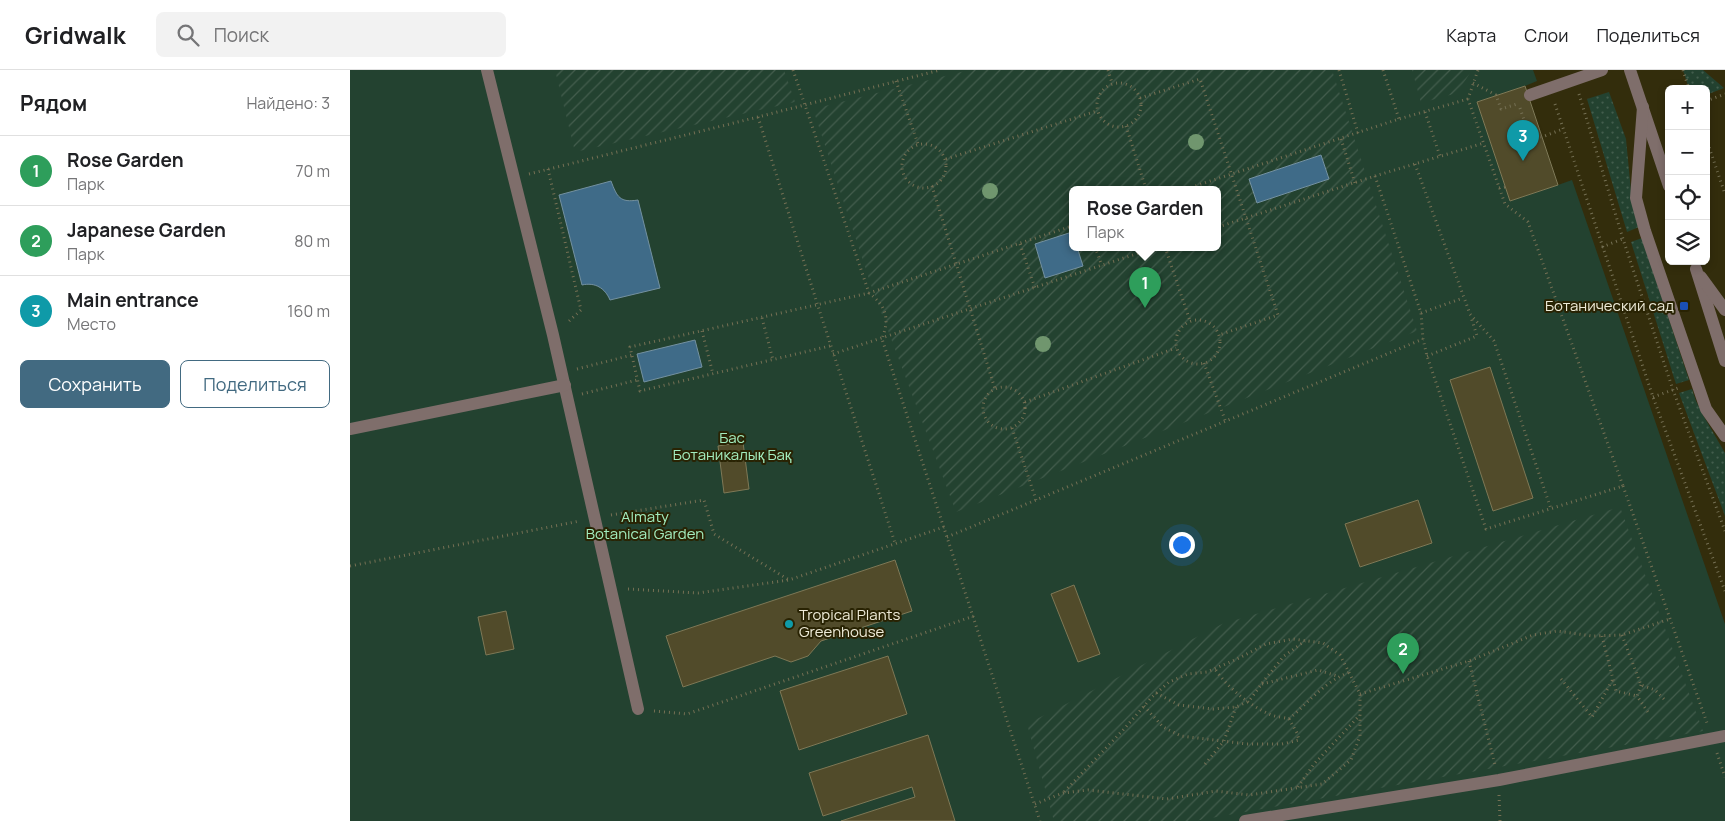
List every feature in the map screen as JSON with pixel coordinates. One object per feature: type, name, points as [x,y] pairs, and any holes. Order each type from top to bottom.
[{"type":"street","points":[[487,70],[553,335],[638,710]]},
{"type":"street","points":[[1530,95],[1602,70]]},
{"type":"street","points":[[1630,70],[1665,175]]},
{"type":"street","points":[[1642,107],[1636,198],[1645,231],[1706,409],[1725,436]]},
{"type":"street","points":[[1695,265],[1725,310]]},
{"type":"street","points":[[1695,265],[1725,361]]},
{"type":"street","points":[[350,430],[564,385]]},
{"type":"street","points":[[1245,821],[1498,780],[1725,736]]},
{"type":"path","points":[[793,70],[869,293],[879,301],[885,312],[887,326],[882,338],[1040,821]]},
{"type":"path","points":[[515,177],[940,70]]},
{"type":"path","points":[[1108,70],[1112,84]]},
{"type":"path","points":[[1339,70],[1358,133]]},
{"type":"path","points":[[1383,70],[1399,119]]},
{"type":"path","points":[[1478,70],[1468,99],[1499,188],[1505,204],[1528,222],[1725,777]]},
{"type":"path","points":[[1683,70],[1688,85]]},
{"type":"path","points":[[1140,98],[1200,79],[1278,315],[1219,335]]},
{"type":"path","points":[[1574,79],[1623,239],[1673,390],[1725,531]]},
{"type":"path","points":[[896,81],[918,144]]},
{"type":"path","points":[[1120,82],[1137,92],[1140,98],[1141,106],[1139,113],[1135,120],[1126,126],[1114,126],[1107,123],[1101,118],[1096,104],[1101,91],[1112,84],[1120,82]]},
{"type":"path","points":[[1473,84],[1496,95],[1501,109],[1518,103],[1529,135],[1542,137],[1564,129]]},
{"type":"path","points":[[1549,88],[1653,397],[1725,591]]},
{"type":"path","points":[[1710,100],[1725,94]]},
{"type":"path","points":[[1195,186],[1399,119],[1468,99]]},
{"type":"path","points":[[946,160],[1098,111]]},
{"type":"path","points":[[1425,112],[1440,156]]},
{"type":"path","points":[[758,117],[830,346],[895,543]]},
{"type":"path","points":[[1126,126],[1145,186]]},
{"type":"path","points":[[1341,139],[1355,182]]},
{"type":"path","points":[[925,143],[938,148],[946,160],[945,175],[932,186],[919,188],[906,179],[903,172],[903,158],[907,152],[918,144],[925,143]]},
{"type":"path","points":[[1221,226],[1355,182],[1484,143]]},
{"type":"path","points":[[1710,150],[1725,194]]},
{"type":"path","points":[[1415,164],[1477,336],[1427,356]]},
{"type":"path","points":[[548,169],[582,310],[553,335]]},
{"type":"path","points":[[1375,176],[1421,313],[1423,339],[1427,356],[1486,529],[1623,486]]},
{"type":"path","points":[[932,186],[995,389]]},
{"type":"path","points":[[1499,188],[1505,187]]},
{"type":"path","points":[[830,346],[640,391],[630,347],[869,293],[1069,227]]},
{"type":"path","points":[[1602,246],[1632,236]]},
{"type":"path","points":[[1020,244],[1035,288]]},
{"type":"path","points":[[1096,251],[1102,266]]},
{"type":"path","points":[[833,354],[1145,251]]},
{"type":"path","points":[[1166,251],[1190,322]]},
{"type":"path","points":[[1421,313],[1463,298]]},
{"type":"path","points":[[1470,314],[1494,341],[1550,509]]},
{"type":"path","points":[[762,318],[773,360]]},
{"type":"path","points":[[1205,321],[1216,329],[1219,335],[1220,344],[1218,352],[1212,359],[1204,363],[1197,364],[1184,360],[1176,348],[1177,334],[1180,328],[1190,322],[1205,321]]},
{"type":"path","points":[[702,331],[713,374]]},
{"type":"path","points":[[947,537],[1423,339]]},
{"type":"path","points":[[1025,402],[1176,348]]},
{"type":"path","points":[[564,385],[632,355]]},
{"type":"path","points":[[1204,363],[1225,420]]},
{"type":"path","points":[[564,385],[638,380]]},
{"type":"path","points":[[1005,386],[1012,388],[1018,391],[1025,402],[1024,417],[1020,423],[1012,428],[1000,429],[993,426],[984,415],[984,400],[995,389],[1005,386]]},
{"type":"path","points":[[1653,397],[1682,387]]},
{"type":"path","points":[[1012,428],[1036,500]]},
{"type":"path","points":[[350,566],[594,518],[704,500],[714,534],[788,580]]},
{"type":"path","points":[[610,588],[698,593],[788,580],[944,527]]},
{"type":"path","points":[[638,710],[687,714],[974,616]]},
{"type":"path","points":[[1360,694],[1469,661],[1533,635],[1557,631],[1602,636],[1622,635],[1670,618]]},
{"type":"path","points":[[1622,635],[1642,685],[1637,696]]},
{"type":"path","points":[[1602,636],[1616,691],[1637,696],[1650,716]]},
{"type":"path","points":[[1035,804],[1063,793],[1088,790],[1167,799],[1216,791],[1249,795],[1322,784],[1351,760],[1360,736],[1360,694],[1340,655],[1323,642],[1292,639],[1266,644],[1237,660],[1208,672],[1188,674],[1169,682],[1156,693],[1063,793]]},
{"type":"path","points":[[1156,693],[1179,706],[1213,709],[1236,707],[1249,701],[1284,656],[1305,641]]},
{"type":"path","points":[[1469,661],[1498,780],[1500,821]]},
{"type":"path","points":[[1144,706],[1164,727],[1182,736],[1247,744],[1273,744],[1299,740],[1289,719],[1270,715],[1249,701],[1224,681],[1215,668]]},
{"type":"path","points":[[1261,684],[1318,670],[1337,676]]},
{"type":"path","points":[[1289,719],[1325,685],[1337,676],[1350,672]]},
{"type":"path","points":[[1561,679],[1592,717],[1613,679]]},
{"type":"path","points":[[1642,685],[1655,690],[1665,700]]},
{"type":"path","points":[[1205,764],[1224,741],[1236,707]]},
{"type":"path","points":[[1298,787],[1314,764],[1360,715]]},
{"type":"green space","name":"Almaty Botanical Garden","points":[[350,70],[1533,70],[1537,81],[1525,86],[1558,185],[1572,180],[1725,624],[1725,821],[350,821]]},
{"type":"green space","points":[[555,70],[784,70],[795,102],[575,152]]},
{"type":"green space","points":[[969,70],[1332,70],[1417,331],[956,512],[871,285],[813,109]]},
{"type":"green space","points":[[1412,70],[1472,70],[1457,93],[1421,103]]},
{"type":"green space","points":[[1683,70],[1703,70],[1724,88],[1710,93],[1710,85],[1688,85]]},
{"type":"green space","points":[[1609,92],[1626,139],[1631,191],[1639,227],[1627,232],[1587,99]]},
{"type":"green space","points":[[1642,238],[1689,380],[1676,384],[1631,242]]},
{"type":"green space","points":[[1692,389],[1703,415],[1725,453],[1725,516],[1679,393]]},
{"type":"green space","points":[[1620,507],[1703,731],[1194,821],[1054,821],[1027,724],[1222,624]]},
{"type":"water","points":[[1321,155],[1329,179],[1257,203],[1249,179]]},
{"type":"water","points":[[611,181],[620,198],[627,201],[638,200],[660,288],[610,300],[599,287],[591,284],[582,285],[559,195]]},
{"type":"water","points":[[1069,233],[1069,251],[1078,251],[1083,266],[1045,278],[1035,244]]},
{"type":"water","points":[[695,340],[702,367],[644,382],[637,354]]},
{"type":"building","points":[[1525,86],[1558,185],[1510,201],[1477,102]]},
{"type":"building","points":[[1490,367],[1533,498],[1493,511],[1450,380]]},
{"type":"building","points":[[743,442],[749,489],[724,493],[718,446]]},
{"type":"building","points":[[1418,500],[1432,543],[1360,567],[1345,524]]},
{"type":"building","name":"Tropical Plants Greenhouse","points":[[895,560],[912,611],[821,641],[808,656],[791,662],[775,656],[683,687],[666,636]]},
{"type":"building","points":[[1074,585],[1100,654],[1078,662],[1051,594]]},
{"type":"building","points":[[506,611],[514,649],[486,655],[478,617]]},
{"type":"building","points":[[888,656],[907,714],[799,750],[780,691]]},
{"type":"building","points":[[928,735],[955,821],[841,821],[915,797],[912,787],[823,816],[809,773]]},
{"type":"place","name":"Main entrance","points":[[1523,161]]},
{"type":"place","name":"Ботанический сад","points":[[1684,306]]},
{"type":"place","name":"Rose Garden","points":[[1145,308]]},
{"type":"place","name":"Tropical Plants Greenhouse","points":[[789,624]]},
{"type":"place","name":"Japanese Garden","points":[[1403,674]]},
{"type":"park label","name":"Бас Ботаникалық Бақ","points":[[732,446]]}]
